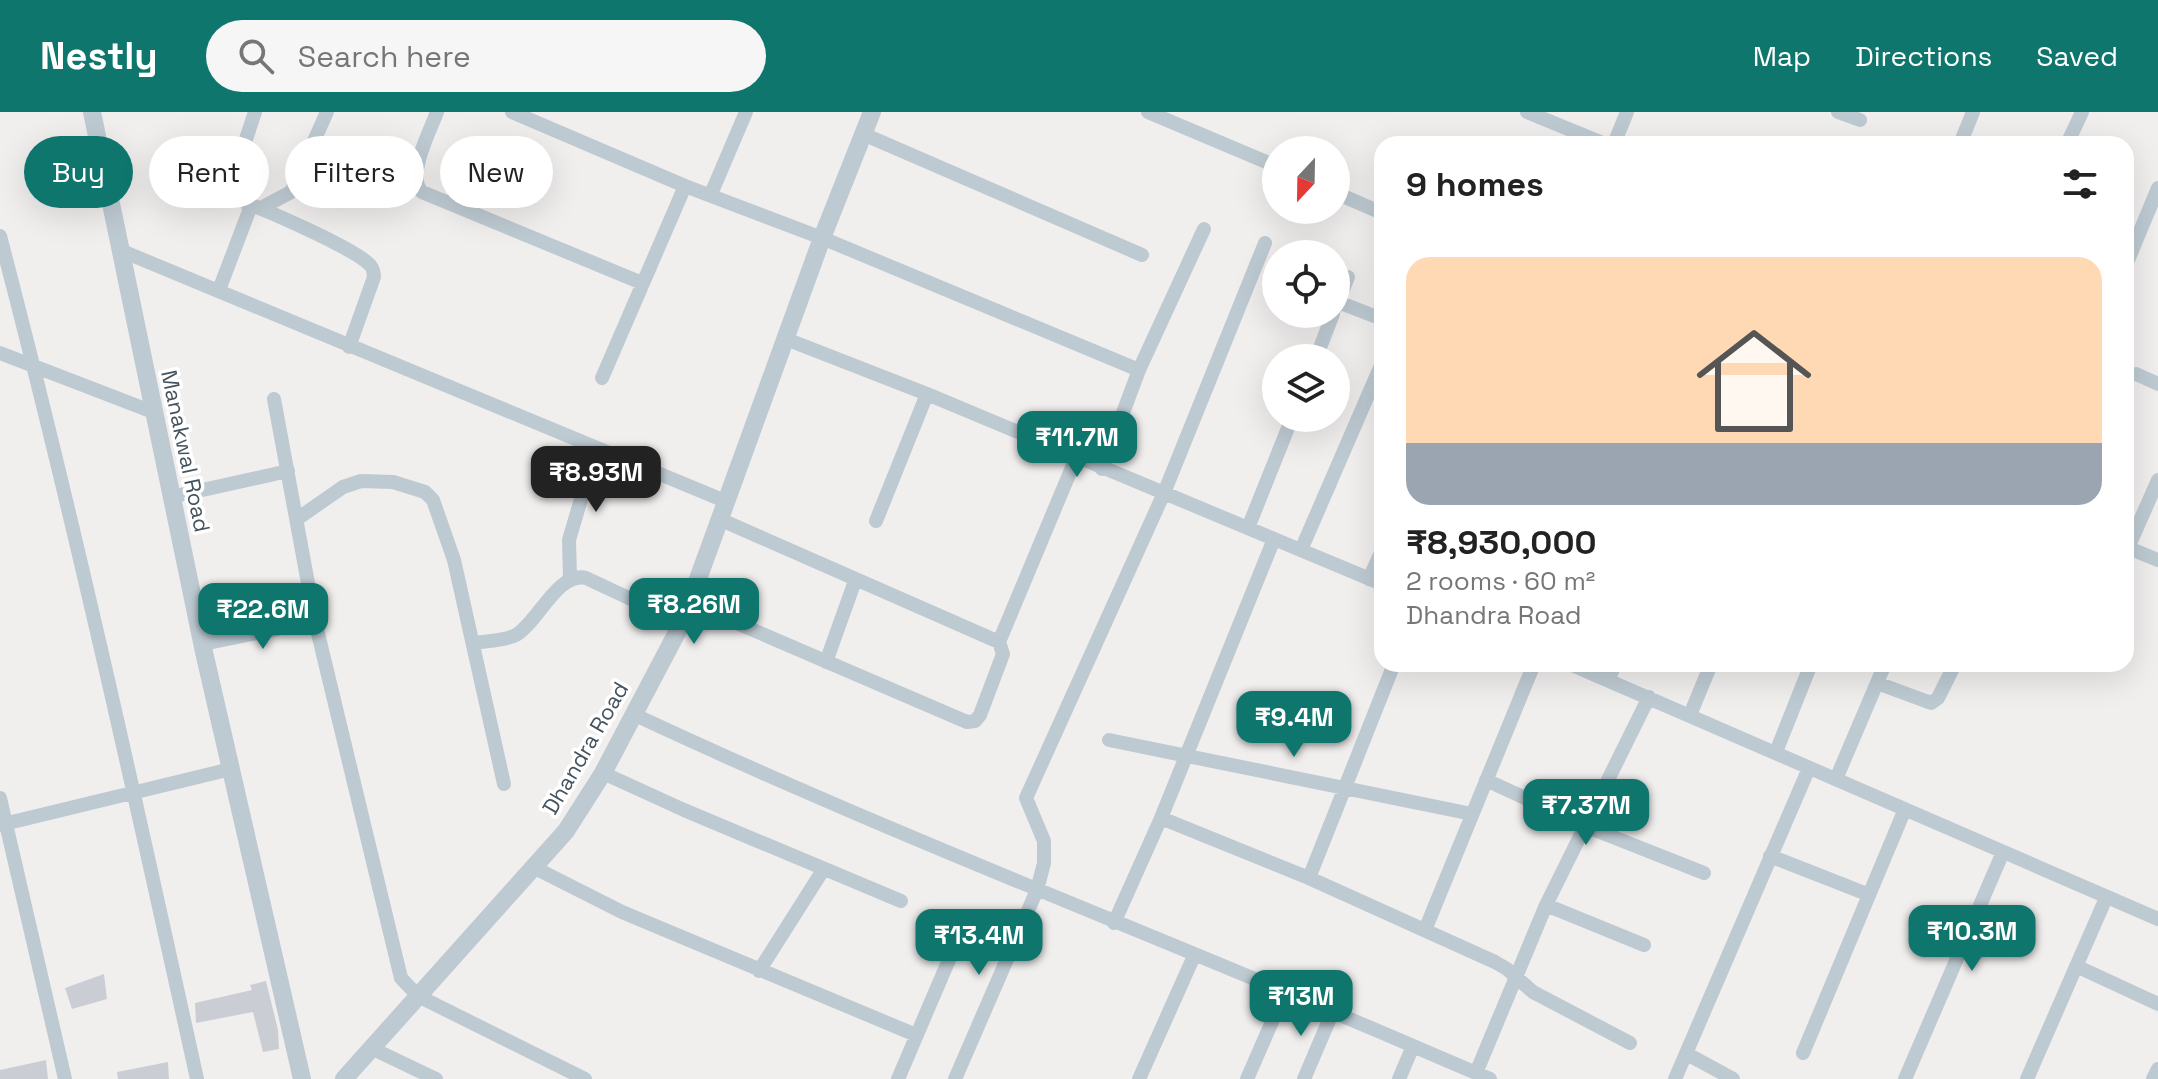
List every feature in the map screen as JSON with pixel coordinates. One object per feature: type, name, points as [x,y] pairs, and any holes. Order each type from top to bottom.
[{"type":"street","name":"Manakwal Road","points":[[92,112],[171,497],[302,1079]]},
{"type":"street","points":[[247,136],[255,112]]},
{"type":"street","points":[[269,201],[291,192],[327,112]]},
{"type":"street","points":[[437,112],[415,174],[417,188],[642,283]]},
{"type":"street","points":[[512,112],[685,186],[822,238],[1139,370]]},
{"type":"street","points":[[711,194],[746,112]]},
{"type":"street","name":"Dhandra Road","points":[[344,1079],[566,831],[603,773],[682,623],[822,238],[872,112]]},
{"type":"street","points":[[1148,112],[1262,160]]},
{"type":"street","points":[[1527,112],[1586,136]]},
{"type":"street","points":[[1617,136],[1627,112]]},
{"type":"street","points":[[1838,112],[1860,120]]},
{"type":"street","points":[[1963,136],[1973,112]]},
{"type":"street","points":[[2071,136],[2082,112]]},
{"type":"street","points":[[863,134],[1142,255]]},
{"type":"street","points":[[602,378],[685,186]]},
{"type":"street","points":[[2134,246],[2158,188]]},
{"type":"street","points":[[1350,199],[1374,210]]},
{"type":"street","points":[[219,290],[246,220],[254,208]]},
{"type":"street","points":[[259,208],[342,249],[373,269],[372,283],[349,347]]},
{"type":"street","points":[[1102,469],[1139,370],[1204,229]]},
{"type":"street","points":[[0,236],[34,367],[134,794],[197,1079]]},
{"type":"street","points":[[955,1079],[1037,890],[1044,863],[1044,841],[1027,804],[1027,791],[1164,493],[1262,250]]},
{"type":"street","points":[[122,251],[725,501]]},
{"type":"street","points":[[1350,311],[1374,317]]},
{"type":"street","points":[[786,339],[927,394],[1374,581]]},
{"type":"street","points":[[0,353],[153,412]]},
{"type":"street","points":[[2136,374],[2158,384]]},
{"type":"street","points":[[1301,550],[1374,381]]},
{"type":"street","points":[[876,521],[927,394]]},
{"type":"street","points":[[274,399],[315,621],[401,978],[418,996],[585,1079]]},
{"type":"street","points":[[1248,528],[1286,432]]},
{"type":"street","points":[[570,578],[569,540],[596,448]]},
{"type":"street","points":[[688,602],[971,722],[980,715],[1003,654],[999,642],[1076,458]]},
{"type":"street","points":[[171,497],[288,471]]},
{"type":"street","points":[[2134,532],[2158,480]]},
{"type":"street","points":[[297,519],[343,487],[361,481],[393,482],[425,492],[439,510],[454,560],[504,784]]},
{"type":"street","points":[[719,519],[999,642]]},
{"type":"street","points":[[1114,923],[1161,818],[1274,539]]},
{"type":"street","points":[[2134,550],[2158,560]]},
{"type":"street","points":[[473,643],[517,634],[570,578],[586,578],[682,623]]},
{"type":"street","points":[[826,662],[855,581]]},
{"type":"street","points":[[203,644],[315,621]]},
{"type":"street","points":[[1309,878],[1391,672]]},
{"type":"street","points":[[1425,930],[1531,672]]},
{"type":"street","points":[[1591,672],[2158,919]]},
{"type":"street","points":[[1609,679],[1612,672]]},
{"type":"street","points":[[1690,715],[1708,672]]},
{"type":"street","points":[[1776,752],[1808,672]]},
{"type":"street","points":[[1836,779],[1882,672]]},
{"type":"street","points":[[1877,683],[1931,703],[1938,698],[1951,672]]},
{"type":"street","points":[[633,714],[709,750],[1114,923],[1333,1011],[1483,1076],[1516,975],[1546,905],[1649,697]]},
{"type":"street","points":[[1109,740],[1472,814]]},
{"type":"street","points":[[1675,1079],[1809,768]]},
{"type":"street","points":[[3,824],[231,769]]},
{"type":"street","points":[[603,773],[901,901]]},
{"type":"street","points":[[1486,780],[1585,826],[1704,873]]},
{"type":"street","points":[[0,798],[3,824],[65,1079]]},
{"type":"street","points":[[1803,1053],[1905,809]]},
{"type":"street","points":[[1161,818],[1309,878],[1495,962],[1516,975],[1533,992],[1630,1043]]},
{"type":"street","points":[[1905,1079],[2003,852]]},
{"type":"street","points":[[1770,856],[1867,894]]},
{"type":"street","points":[[533,867],[622,912],[916,1035]]},
{"type":"street","points":[[759,971],[823,870]]},
{"type":"street","points":[[2027,1079],[2106,898]]},
{"type":"street","points":[[1546,905],[1644,945]]},
{"type":"street","points":[[898,1079],[960,934]]},
{"type":"street","points":[[1139,1079],[1194,956]]},
{"type":"street","points":[[2076,966],[2158,1004]]},
{"type":"street","points":[[1247,1079],[1285,992]]},
{"type":"street","points":[[1304,1079],[1333,1011]]},
{"type":"street","points":[[1399,1079],[1413,1046]]},
{"type":"street","points":[[371,1048],[436,1079]]},
{"type":"street","points":[[1687,1054],[1733,1079]]},
{"type":"street","points":[[2153,1079],[2158,1069]]},
{"type":"building","points":[[104,974],[107,999],[72,1009],[65,988]]},
{"type":"building","points":[[266,981],[278,1030],[279,1049],[263,1052],[253,1012],[196,1023],[195,1003],[252,990],[250,985]]},
{"type":"building","points":[[46,1060],[48,1079],[0,1079],[0,1070]]},
{"type":"building","points":[[168,1062],[169,1079],[118,1079],[117,1072]]}]
